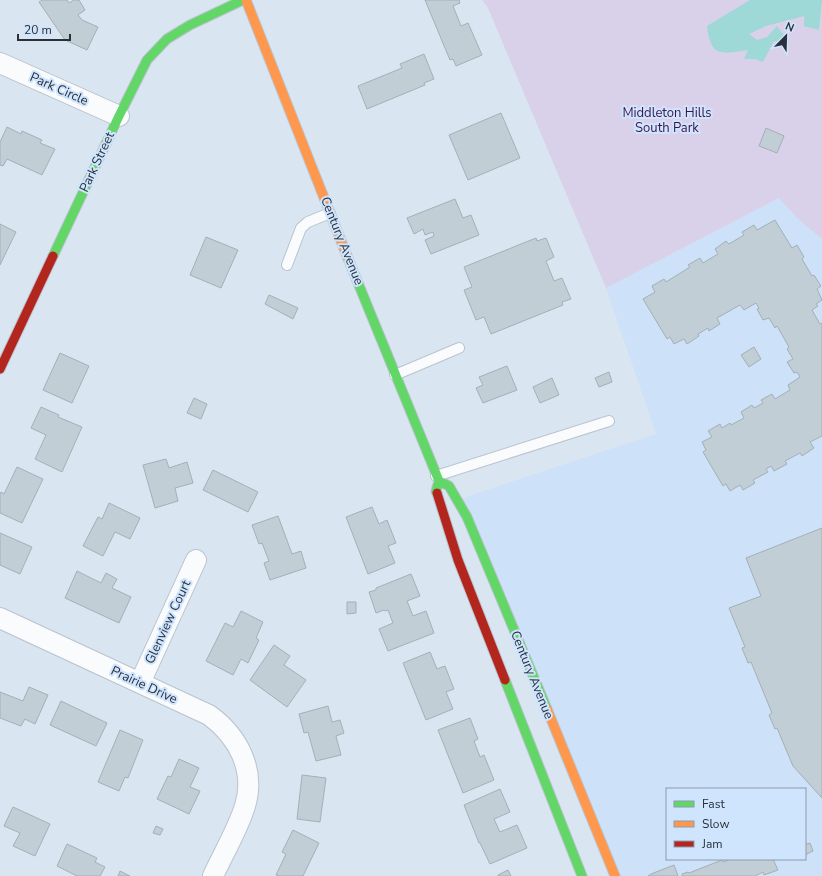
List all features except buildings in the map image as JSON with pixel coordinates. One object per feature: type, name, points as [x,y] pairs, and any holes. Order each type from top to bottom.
[{"type":"main road","name":"Park Street","points":[[0,368],[4,347],[147,60],[167,39],[190,25],[245,0]]},
{"type":"main road","name":"Century Avenue","points":[[245,0],[437,479],[436,492],[458,560],[582,876]]},
{"type":"main road","name":"Century Avenue","points":[[437,479],[449,486],[464,511],[478,542],[615,876]]},
{"type":"street","name":"Park Circle","points":[[0,63],[119,116]]},
{"type":"street","name":"Glenview Court","points":[[140,683],[196,560]]},
{"type":"street","name":"Prairie Drive","points":[[0,618],[209,715],[219,723],[238,745],[248,772],[248,788],[245,805],[241,817],[213,876]]},
{"type":"lane","points":[[287,266],[301,228],[308,222],[330,213]]},
{"type":"lane","points":[[396,375],[459,348]]},
{"type":"lane","points":[[437,479],[609,421]]},
{"type":"shaded area","points":[[750,0],[822,0],[819,30],[804,26],[804,16],[766,26],[749,34],[757,40],[767,37],[777,26],[790,43],[774,41],[763,62],[755,59],[744,59],[748,50],[724,53],[719,52],[711,44],[707,26]]},
{"type":"shaded area","points":[[779,198],[798,219],[822,239],[822,876],[615,876],[457,500],[656,434],[606,288]]},
{"type":"green space","name":"Middleton Hills South Park","points":[[482,0],[822,0],[822,239],[798,219],[779,198],[606,288],[488,8]]},
{"type":"traffic: fast","points":[[53,256],[147,60],[167,39],[190,25],[243,0]]},
{"type":"traffic: fast","points":[[347,256],[439,481],[436,491],[437,493]]},
{"type":"traffic: fast","points":[[439,481],[449,486],[467,517],[547,709]]},
{"type":"traffic: fast","points":[[505,680],[582,876]]},
{"type":"traffic: slow","points":[[246,0],[347,256]]},
{"type":"traffic: slow","points":[[547,709],[615,876]]},
{"type":"traffic: jam","points":[[0,369],[53,256]]},
{"type":"traffic: jam","points":[[437,493],[458,560],[505,680]]}]
